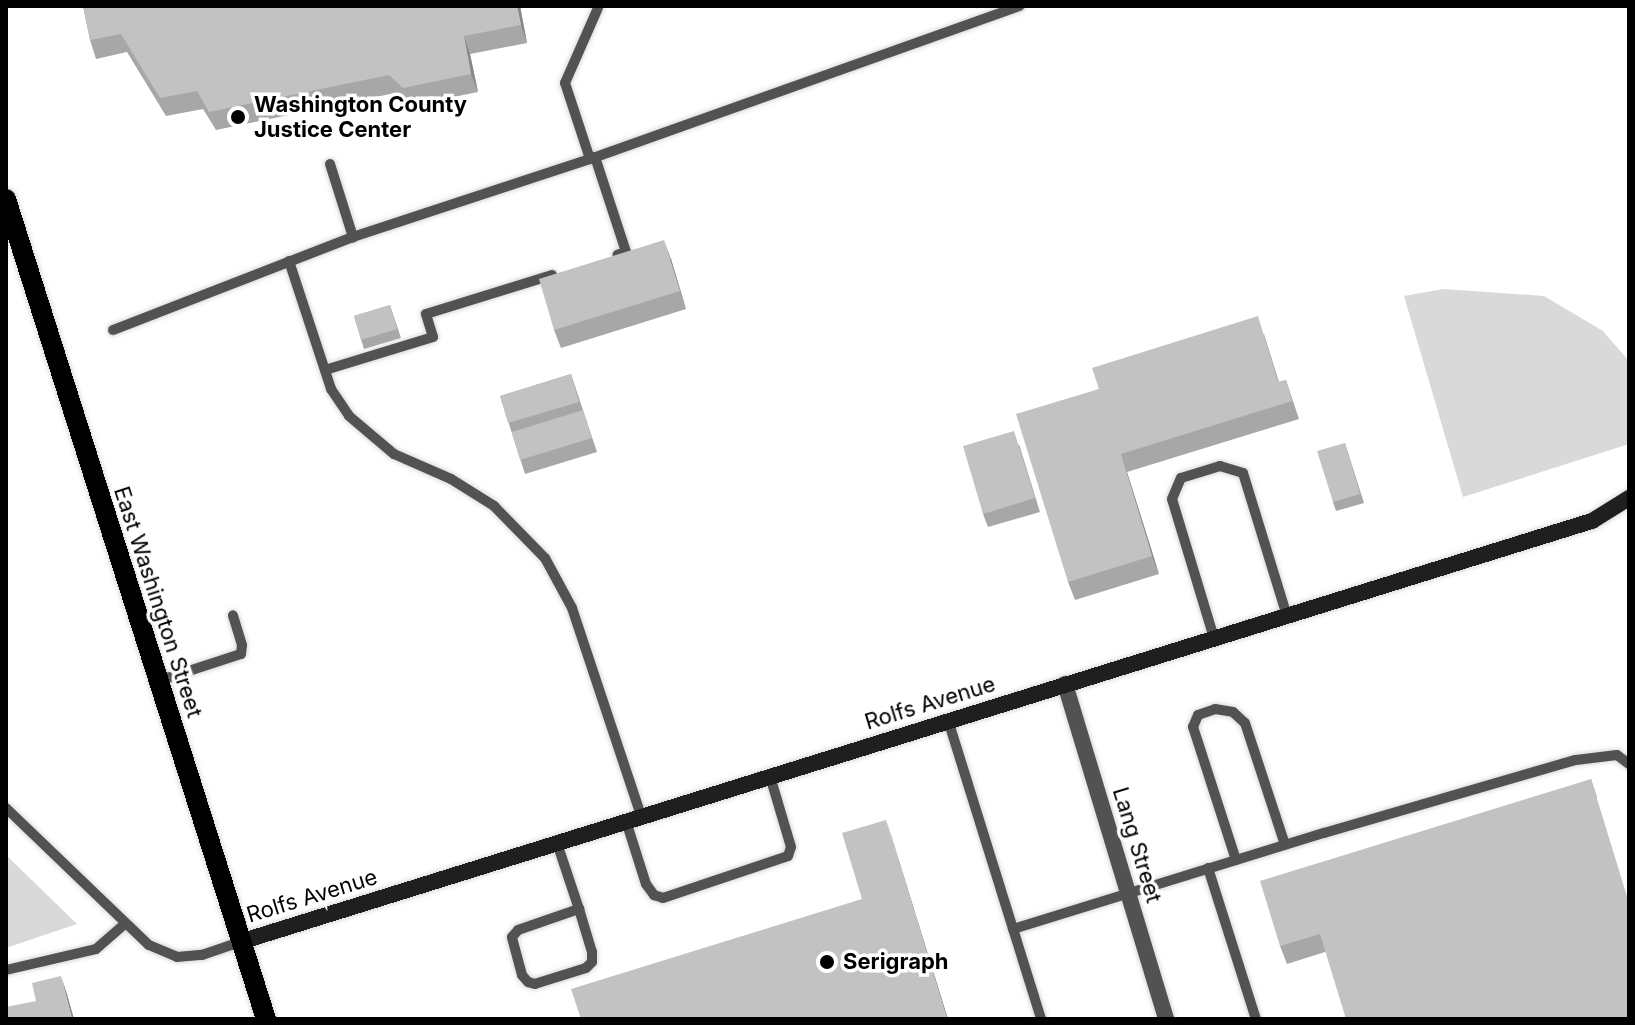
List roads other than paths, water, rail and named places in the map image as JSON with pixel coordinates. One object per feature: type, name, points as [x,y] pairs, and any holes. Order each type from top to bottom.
[{"type":"main road","name":"East Washington Street","points":[[6,199],[10,224],[266,1019]]},
{"type":"street","name":"Rolfs Avenue","points":[[240,942],[1592,521],[1629,498]]},
{"type":"street","name":"Lang Street","points":[[1065,684],[1166,1019]]},
{"type":"lane","points":[[113,330],[353,237],[592,158],[1020,6]]},
{"type":"lane","points":[[598,8],[565,83],[626,252],[612,257]]},
{"type":"lane","points":[[330,164],[353,237]]},
{"type":"lane","points":[[289,261],[331,389],[349,416],[378,443],[451,479],[494,506],[545,558],[572,608],[633,819],[646,884],[654,895],[663,898],[788,856],[791,847],[770,776]]},
{"type":"lane","points":[[325,370],[433,337],[426,314],[569,270]]},
{"type":"lane","points":[[1214,638],[1172,499],[1181,478],[1220,466],[1243,473],[1287,616]]},
{"type":"lane","points":[[158,681],[241,654],[242,645],[233,615]]},
{"type":"lane","points":[[1236,860],[1193,727],[1198,715],[1215,709],[1233,712],[1245,723],[1285,845]]},
{"type":"lane","points":[[948,720],[1041,1019]]},
{"type":"lane","points":[[1013,929],[1576,760],[1617,755],[1629,764]]},
{"type":"lane","points":[[6,808],[149,945],[177,957],[202,955],[240,942]]},
{"type":"lane","points":[[557,843],[579,909],[592,962],[586,968],[535,984],[528,982],[522,975],[512,937],[518,930],[579,909]]},
{"type":"lane","points":[[1208,868],[1256,1019]]},
{"type":"lane","points":[[6,970],[96,949],[125,924]]},
{"type":"place","name":"Washington County Justice Center","points":[[238,117]]},
{"type":"place","name":"Serigraph","points":[[827,962]]}]
